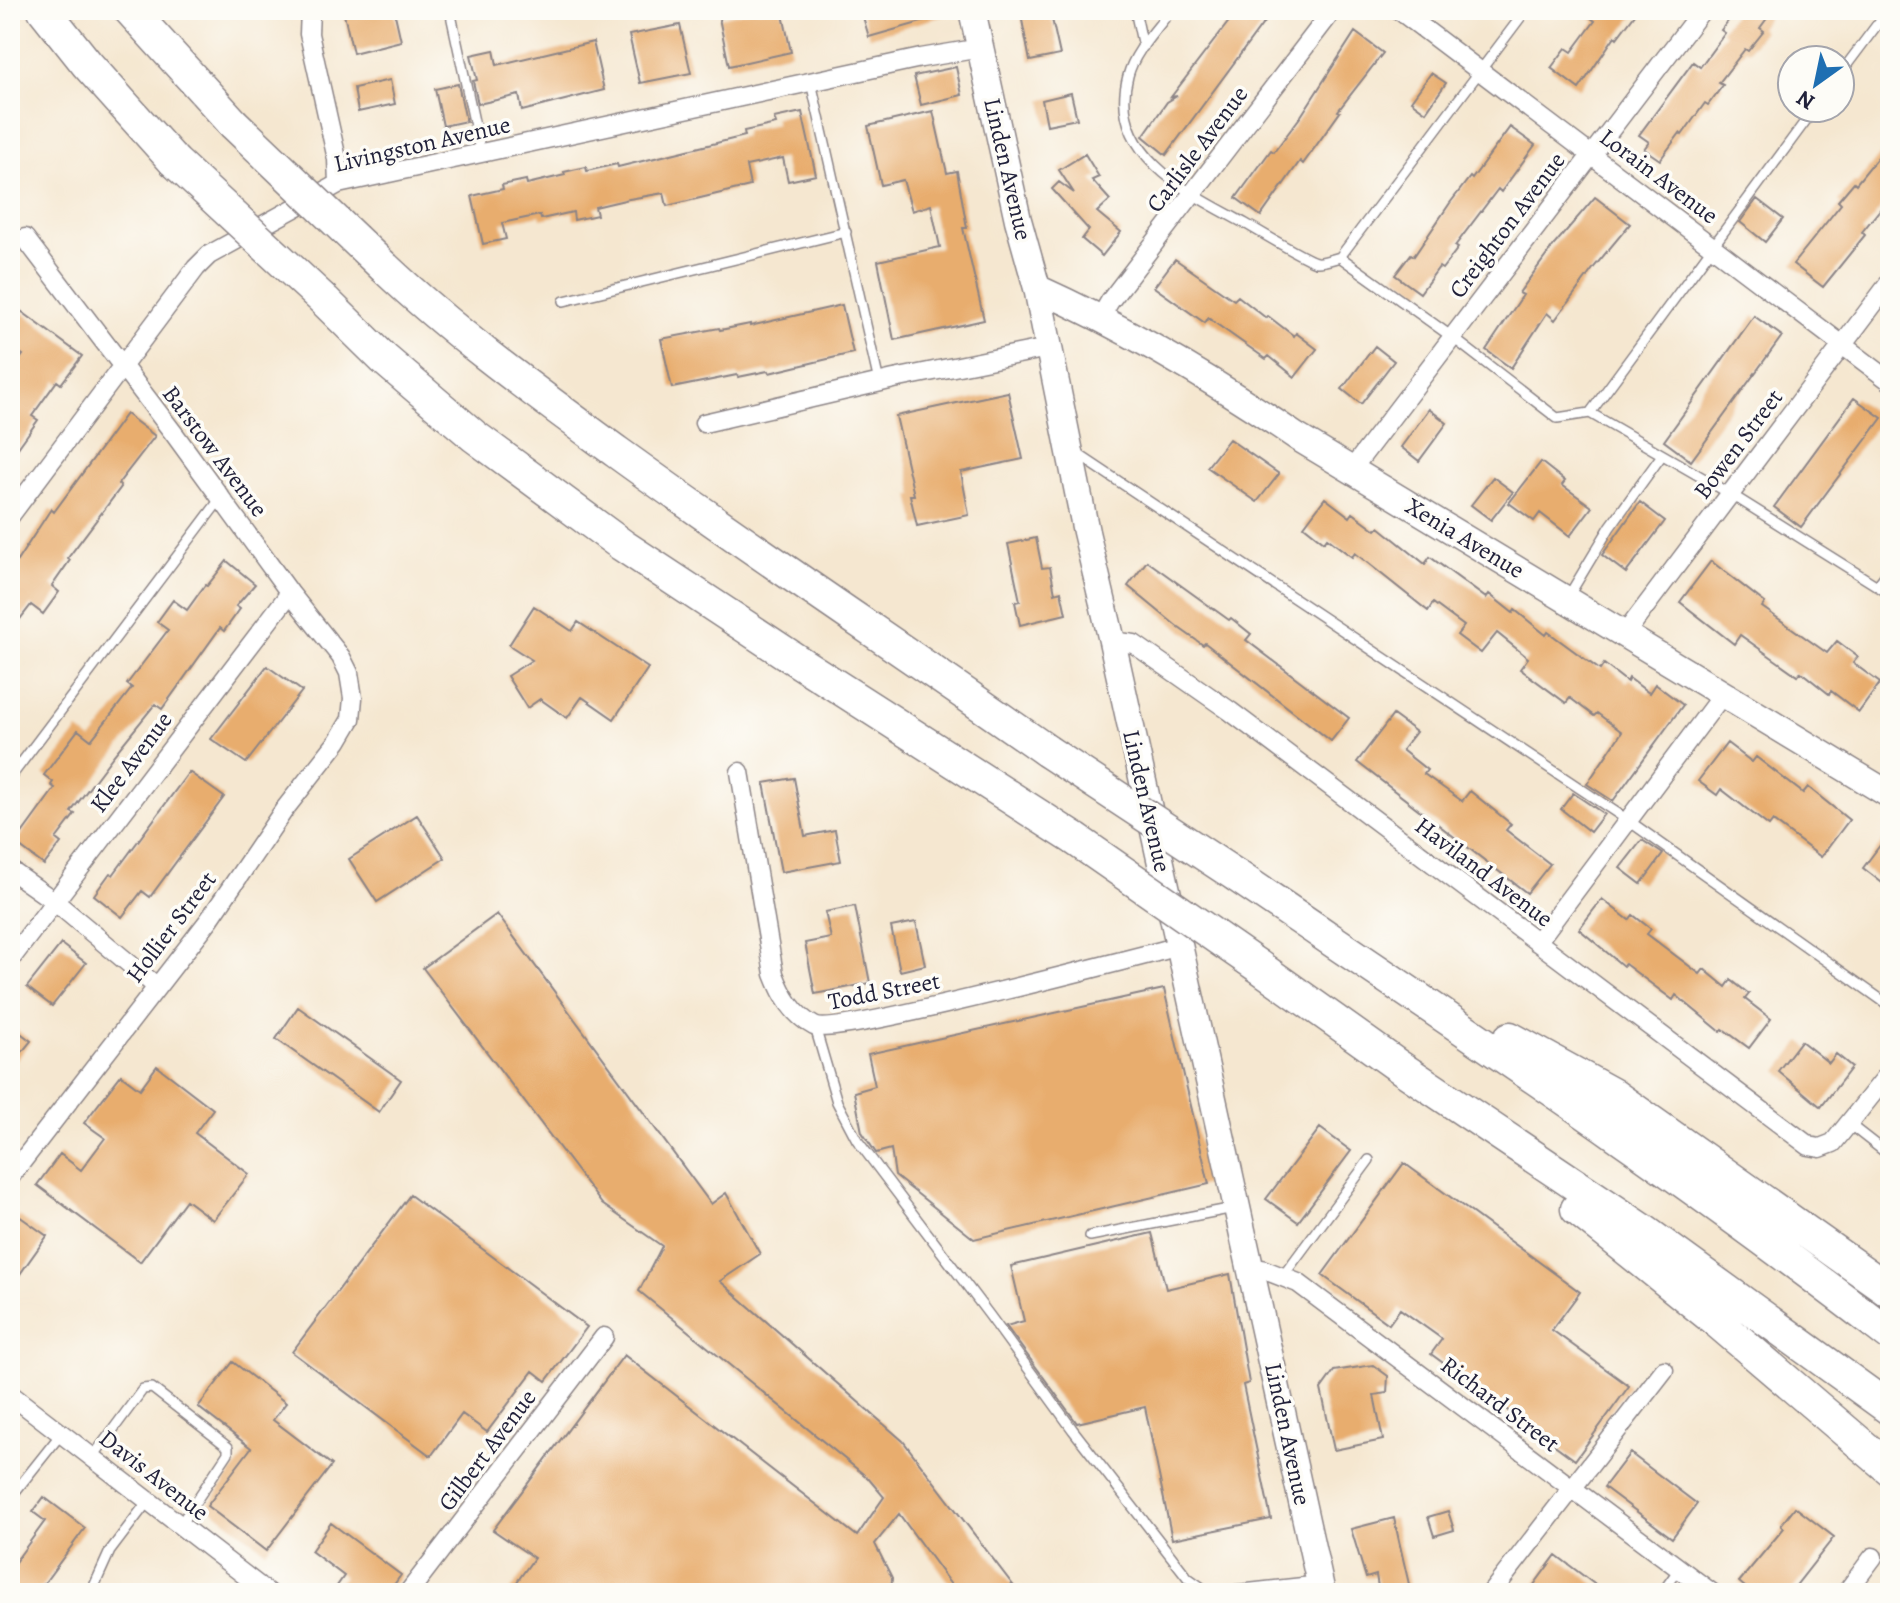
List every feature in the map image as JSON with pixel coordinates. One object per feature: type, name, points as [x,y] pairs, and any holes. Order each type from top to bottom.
[{"type":"highway","points":[[44,10],[87,64],[174,161],[384,359],[474,436],[622,545],[1075,839],[1397,1065],[1640,1228],[1890,1409]]},
{"type":"highway","points":[[130,10],[233,123],[430,310],[563,413],[683,500],[1047,751],[1557,1092],[1817,1278],[1890,1335]]},
{"type":"highway","points":[[1325,936],[1612,1094],[1890,1291]]},
{"type":"highway","points":[[1397,1065],[1702,1309],[1890,1469]]},
{"type":"main road","name":"Linden Avenue","points":[[972,10],[1018,220],[1037,288],[1086,532],[1321,1587]]},
{"type":"main road","name":"Xenia Avenue","points":[[1037,288],[1100,318],[1890,795]]},
{"type":"street","points":[[310,10],[309,34],[337,159],[338,184]]},
{"type":"street","name":"Carlisle Avenue","points":[[1100,318],[1333,10]]},
{"type":"street","name":"Lorain Avenue","points":[[1399,10],[1890,381]]},
{"type":"street","name":"Creighton Avenue","points":[[1352,469],[1702,10]]},
{"type":"street","name":"Livingston Avenue","points":[[10,516],[196,268],[209,255],[338,184],[981,48]]},
{"type":"street","name":"Barstow Avenue","points":[[17,244],[122,368],[341,657],[349,673],[353,698]]},
{"type":"street","name":"Bowen Street","points":[[1624,635],[1890,282]]},
{"type":"street","points":[[704,423],[879,382],[1048,348]]},
{"type":"street","name":"Klee Avenue","points":[[10,960],[290,593]]},
{"type":"street","name":"Haviland Avenue","points":[[1112,641],[1134,644],[1159,660],[1809,1146],[1824,1147],[1833,1143],[1849,1124]]},
{"type":"street","points":[[1537,942],[1722,695]]},
{"type":"street","name":"Hollier Street","points":[[10,1177],[209,920],[284,810],[338,741],[351,719],[353,698]]},
{"type":"street","name":"Todd Street","points":[[740,772],[774,974],[792,1008],[815,1027],[835,1027],[898,1015],[1180,946]]},
{"type":"street","points":[[10,870],[54,901],[156,986]]},
{"type":"street","points":[[1849,1124],[1890,1072]]},
{"type":"street","name":"Richard Street","points":[[1252,1269],[1298,1283],[1712,1593]]},
{"type":"street","name":"Gilbert Avenue","points":[[408,1593],[604,1337]]},
{"type":"street","points":[[1491,1593],[1664,1370]]},
{"type":"street","name":"Davis Avenue","points":[[10,1394],[180,1525],[244,1586],[268,1593]]},
{"type":"street","points":[[1846,1593],[1873,1557]]},
{"type":"lane","points":[[450,10],[481,154]]},
{"type":"lane","points":[[1135,10],[1143,47]]},
{"type":"lane","points":[[1171,10],[1143,47],[1128,74],[1125,111],[1129,129],[1147,158],[1193,195],[1316,262],[1340,257],[1526,10]]},
{"type":"lane","points":[[1856,53],[1888,10]]},
{"type":"lane","points":[[811,82],[879,382]]},
{"type":"lane","points":[[1590,413],[1803,124]]},
{"type":"lane","points":[[564,301],[846,232]]},
{"type":"lane","points":[[1340,257],[1452,337],[1557,418],[1590,413],[1729,493],[1890,594]]},
{"type":"lane","points":[[1069,448],[1629,821],[1890,1006]]},
{"type":"lane","points":[[1566,600],[1610,527],[1662,455]]},
{"type":"lane","points":[[10,778],[221,498]]},
{"type":"lane","points":[[1877,586],[1890,569]]},
{"type":"lane","points":[[815,1027],[837,1102],[857,1140],[1073,1430],[1188,1578],[1205,1590],[1321,1587]]},
{"type":"lane","points":[[1849,1124],[1890,1156]]},
{"type":"lane","points":[[1283,1276],[1369,1160]]},
{"type":"lane","points":[[1090,1236],[1238,1208]]},
{"type":"lane","points":[[92,1458],[143,1389],[152,1388],[163,1396],[228,1447],[228,1453],[180,1525]]},
{"type":"lane","points":[[10,1498],[61,1434]]},
{"type":"lane","points":[[91,1593],[110,1551],[148,1501]]},
{"type":"lane","points":[[1662,1593],[1679,1569]]},
{"type":"building","points":[[343,10],[394,10],[401,41],[353,53]]},
{"type":"building","points":[[753,10],[782,10],[791,52],[729,66],[719,18]]},
{"type":"building","points":[[861,10],[946,10],[946,15],[869,37]]},
{"type":"building","points":[[1020,10],[1050,10],[1060,55],[1030,61]]},
{"type":"building","points":[[1216,10],[1273,10],[1166,155],[1143,136],[1167,102],[1177,96],[1171,97],[1230,20]]},
{"type":"building","points":[[1581,10],[1638,10],[1617,38],[1615,36],[1579,89],[1551,68],[1566,48],[1572,52],[1595,21]]},
{"type":"building","points":[[1737,10],[1773,10],[1760,28],[1764,31],[1748,51],[1745,49],[1719,83],[1723,85],[1708,105],[1705,103],[1660,160],[1644,149],[1649,142],[1639,135],[1693,62],[1700,67],[1725,33],[1721,30]]},
{"type":"building","points":[[680,25],[691,73],[640,83],[629,35]]},
{"type":"building","points":[[1355,32],[1383,53],[1338,111],[1303,164],[1300,161],[1261,216],[1236,198],[1301,116]]},
{"type":"building","points":[[593,42],[604,90],[522,111],[519,95],[478,104],[473,81],[477,80],[471,55],[494,50],[497,65]]},
{"type":"building","points":[[956,67],[962,95],[921,105],[914,76]]},
{"type":"building","points":[[1431,73],[1446,83],[1426,112],[1411,101]]},
{"type":"building","points":[[390,80],[395,104],[358,112],[354,88]]},
{"type":"building","points":[[458,84],[466,121],[443,126],[435,89]]},
{"type":"building","points":[[1071,93],[1077,119],[1047,125],[1042,100]]},
{"type":"building","points":[[933,111],[947,173],[957,171],[967,228],[963,228],[984,320],[894,340],[878,261],[940,247],[931,205],[912,211],[903,180],[881,185],[868,126]]},
{"type":"building","points":[[802,112],[816,175],[788,181],[783,158],[746,166],[750,186],[667,206],[664,193],[629,199],[595,207],[597,215],[574,220],[573,212],[502,223],[506,239],[483,244],[472,196],[503,189],[502,185],[526,180],[527,184],[586,167],[587,171],[617,164],[618,167],[745,136],[744,131],[776,124],[774,118]]},
{"type":"building","points":[[1510,127],[1535,145],[1501,192],[1498,189],[1455,246],[1458,248],[1442,269],[1439,267],[1420,293],[1395,275],[1411,254],[1414,256],[1450,203]]},
{"type":"building","points":[[1890,142],[1890,197],[1862,232],[1865,235],[1823,287],[1793,264],[1841,204],[1838,201]]},
{"type":"building","points":[[1085,154],[1099,177],[1092,180],[1110,200],[1097,212],[1121,232],[1102,256],[1082,239],[1089,230],[1052,189],[1059,182],[1074,193],[1059,170]]},
{"type":"building","points":[[1595,197],[1630,224],[1555,320],[1547,313],[1511,368],[1486,350],[1523,295],[1519,293]]},
{"type":"building","points":[[1757,199],[1783,219],[1765,242],[1740,222]]},
{"type":"building","points":[[1175,259],[1234,300],[1238,296],[1266,318],[1268,316],[1294,336],[1296,333],[1317,349],[1295,377],[1269,356],[1266,359],[1208,318],[1205,323],[1154,287]]},
{"type":"building","points":[[10,303],[82,356],[61,384],[57,381],[32,416],[38,420],[10,459],[10,373],[23,355],[10,346]]},
{"type":"building","points":[[842,305],[853,353],[769,373],[737,375],[672,388],[661,339],[719,328],[750,326]]},
{"type":"building","points":[[1754,316],[1782,336],[1691,461],[1664,441]]},
{"type":"building","points":[[1375,346],[1394,361],[1361,404],[1342,389]]},
{"type":"building","points":[[1008,392],[1023,459],[961,472],[969,515],[917,526],[910,495],[914,495],[896,416]]},
{"type":"building","points":[[1854,398],[1882,418],[1801,527],[1774,507]]},
{"type":"building","points":[[1429,409],[1447,423],[1419,461],[1401,447]]},
{"type":"building","points":[[126,414],[155,436],[68,558],[70,560],[52,586],[59,592],[43,614],[31,605],[10,632],[10,556],[17,561],[51,509],[54,512]]},
{"type":"building","points":[[1229,439],[1279,474],[1257,502],[1207,467]]},
{"type":"building","points":[[1541,462],[1565,481],[1562,485],[1592,507],[1570,536],[1540,513],[1534,521],[1509,503]]},
{"type":"building","points":[[1493,477],[1513,492],[1491,520],[1471,505]]},
{"type":"building","points":[[1325,498],[1350,517],[1353,513],[1376,530],[1379,527],[1425,564],[1430,557],[1486,598],[1489,594],[1513,613],[1515,610],[1546,635],[1548,632],[1600,670],[1604,664],[1627,682],[1629,678],[1649,693],[1655,684],[1683,705],[1613,801],[1587,784],[1622,732],[1570,698],[1566,703],[1520,669],[1528,658],[1497,633],[1481,653],[1457,635],[1464,626],[1433,603],[1428,611],[1355,553],[1352,557],[1327,538],[1324,542],[1304,526]]},
{"type":"building","points":[[1640,502],[1665,521],[1626,573],[1602,555]]},
{"type":"building","points":[[1036,538],[1042,568],[1050,567],[1055,593],[1061,591],[1066,614],[1020,625],[1015,602],[1020,601],[1008,544]]},
{"type":"building","points":[[227,561],[255,584],[236,606],[240,609],[224,631],[220,628],[162,709],[155,704],[113,756],[71,812],[75,814],[56,839],[61,843],[44,865],[15,843],[55,788],[44,775],[78,730],[91,740],[132,688],[127,684],[168,630],[157,622],[173,600],[187,610]]},
{"type":"building","points":[[1147,561],[1229,620],[1231,618],[1251,634],[1246,640],[1349,718],[1331,741],[1205,643],[1203,645],[1179,628],[1128,586]]},
{"type":"building","points":[[1711,561],[1765,603],[1762,607],[1827,653],[1837,641],[1858,657],[1853,663],[1880,683],[1859,712],[1801,672],[1798,676],[1740,635],[1734,644],[1680,602]]},
{"type":"building","points":[[534,606],[572,631],[578,622],[648,668],[614,719],[582,697],[567,718],[540,699],[527,708],[507,676],[532,660],[509,645]]},
{"type":"building","points":[[267,666],[302,691],[246,763],[211,739]]},
{"type":"building","points":[[1393,715],[1416,732],[1402,750],[1427,770],[1424,774],[1462,801],[1470,791],[1511,824],[1506,830],[1550,864],[1527,893],[1357,762]]},
{"type":"building","points":[[1727,743],[1752,762],[1756,757],[1803,793],[1808,787],[1849,820],[1821,857],[1773,821],[1769,826],[1721,789],[1717,795],[1698,781]]},
{"type":"building","points":[[189,772],[224,797],[150,897],[142,891],[122,917],[94,895],[110,873],[113,875]]},
{"type":"building","points":[[794,778],[805,836],[835,830],[841,861],[781,872],[764,783]]},
{"type":"building","points":[[1573,793],[1604,814],[1590,832],[1561,809]]},
{"type":"building","points":[[417,815],[445,858],[377,902],[349,859]]},
{"type":"building","points":[[1890,832],[1890,889],[1863,868]]},
{"type":"building","points":[[1642,840],[1663,854],[1641,884],[1620,868]]},
{"type":"building","points":[[1602,899],[1629,920],[1633,915],[1651,929],[1647,934],[1700,974],[1704,969],[1726,987],[1731,980],[1749,994],[1745,999],[1771,1019],[1749,1048],[1723,1029],[1721,1032],[1676,995],[1673,1000],[1625,964],[1623,966],[1579,929]]},
{"type":"building","points":[[855,906],[870,983],[815,994],[805,943],[831,938],[825,912]]},
{"type":"building","points":[[497,914],[711,1204],[726,1193],[760,1254],[720,1281],[903,1441],[1019,1593],[957,1593],[899,1514],[875,1544],[892,1578],[891,1593],[509,1593],[534,1558],[493,1530],[624,1355],[857,1536],[884,1497],[868,1478],[639,1291],[662,1246],[602,1204],[423,968]]},
{"type":"building","points":[[916,922],[925,965],[900,971],[891,927]]},
{"type":"building","points":[[61,944],[86,963],[52,1006],[27,987]]},
{"type":"building","points":[[1164,989],[1209,1184],[974,1239],[895,1176],[891,1149],[876,1153],[862,1132],[854,1092],[875,1086],[868,1054]]},
{"type":"building","points":[[298,1007],[401,1080],[379,1112],[276,1039]]},
{"type":"building","points":[[10,1025],[31,1041],[10,1067]]},
{"type":"building","points":[[1801,1041],[1829,1063],[1836,1054],[1852,1067],[1821,1107],[1778,1071]]},
{"type":"building","points":[[157,1066],[213,1109],[195,1133],[249,1174],[213,1220],[186,1200],[140,1262],[37,1185],[60,1154],[81,1170],[105,1138],[84,1123],[121,1075],[140,1089]]},
{"type":"building","points":[[1320,1128],[1351,1151],[1298,1222],[1266,1199]]},
{"type":"building","points":[[1404,1163],[1580,1292],[1552,1330],[1629,1386],[1575,1460],[1431,1354],[1442,1339],[1400,1309],[1389,1324],[1322,1275]]},
{"type":"building","points":[[410,1195],[587,1327],[546,1381],[533,1371],[487,1432],[462,1414],[431,1456],[292,1352]]},
{"type":"building","points":[[19,1216],[47,1236],[10,1288],[10,1229]]},
{"type":"building","points":[[1152,1233],[1166,1289],[1230,1274],[1249,1383],[1243,1385],[1271,1519],[1172,1539],[1145,1407],[1077,1423],[1006,1326],[1024,1321],[1011,1266]]},
{"type":"building","points":[[233,1362],[286,1403],[273,1420],[332,1465],[266,1551],[207,1506],[251,1448],[198,1407]]},
{"type":"building","points":[[1373,1365],[1388,1376],[1387,1393],[1374,1395],[1383,1440],[1334,1450],[1321,1389],[1334,1371]]},
{"type":"building","points":[[1630,1453],[1697,1504],[1672,1538],[1604,1487]]},
{"type":"building","points":[[44,1497],[85,1528],[37,1593],[10,1593],[10,1569],[45,1521],[33,1512]]},
{"type":"building","points":[[1795,1507],[1834,1537],[1790,1593],[1752,1593],[1739,1582],[1784,1528],[1781,1525]]},
{"type":"building","points":[[1448,1511],[1454,1530],[1434,1536],[1428,1517]]},
{"type":"building","points":[[1394,1518],[1411,1593],[1379,1593],[1376,1575],[1366,1578],[1351,1529]]},
{"type":"building","points":[[331,1523],[401,1575],[388,1593],[332,1593],[344,1576],[311,1551]]},
{"type":"building","points":[[1556,1555],[1606,1593],[1528,1593]]}]
